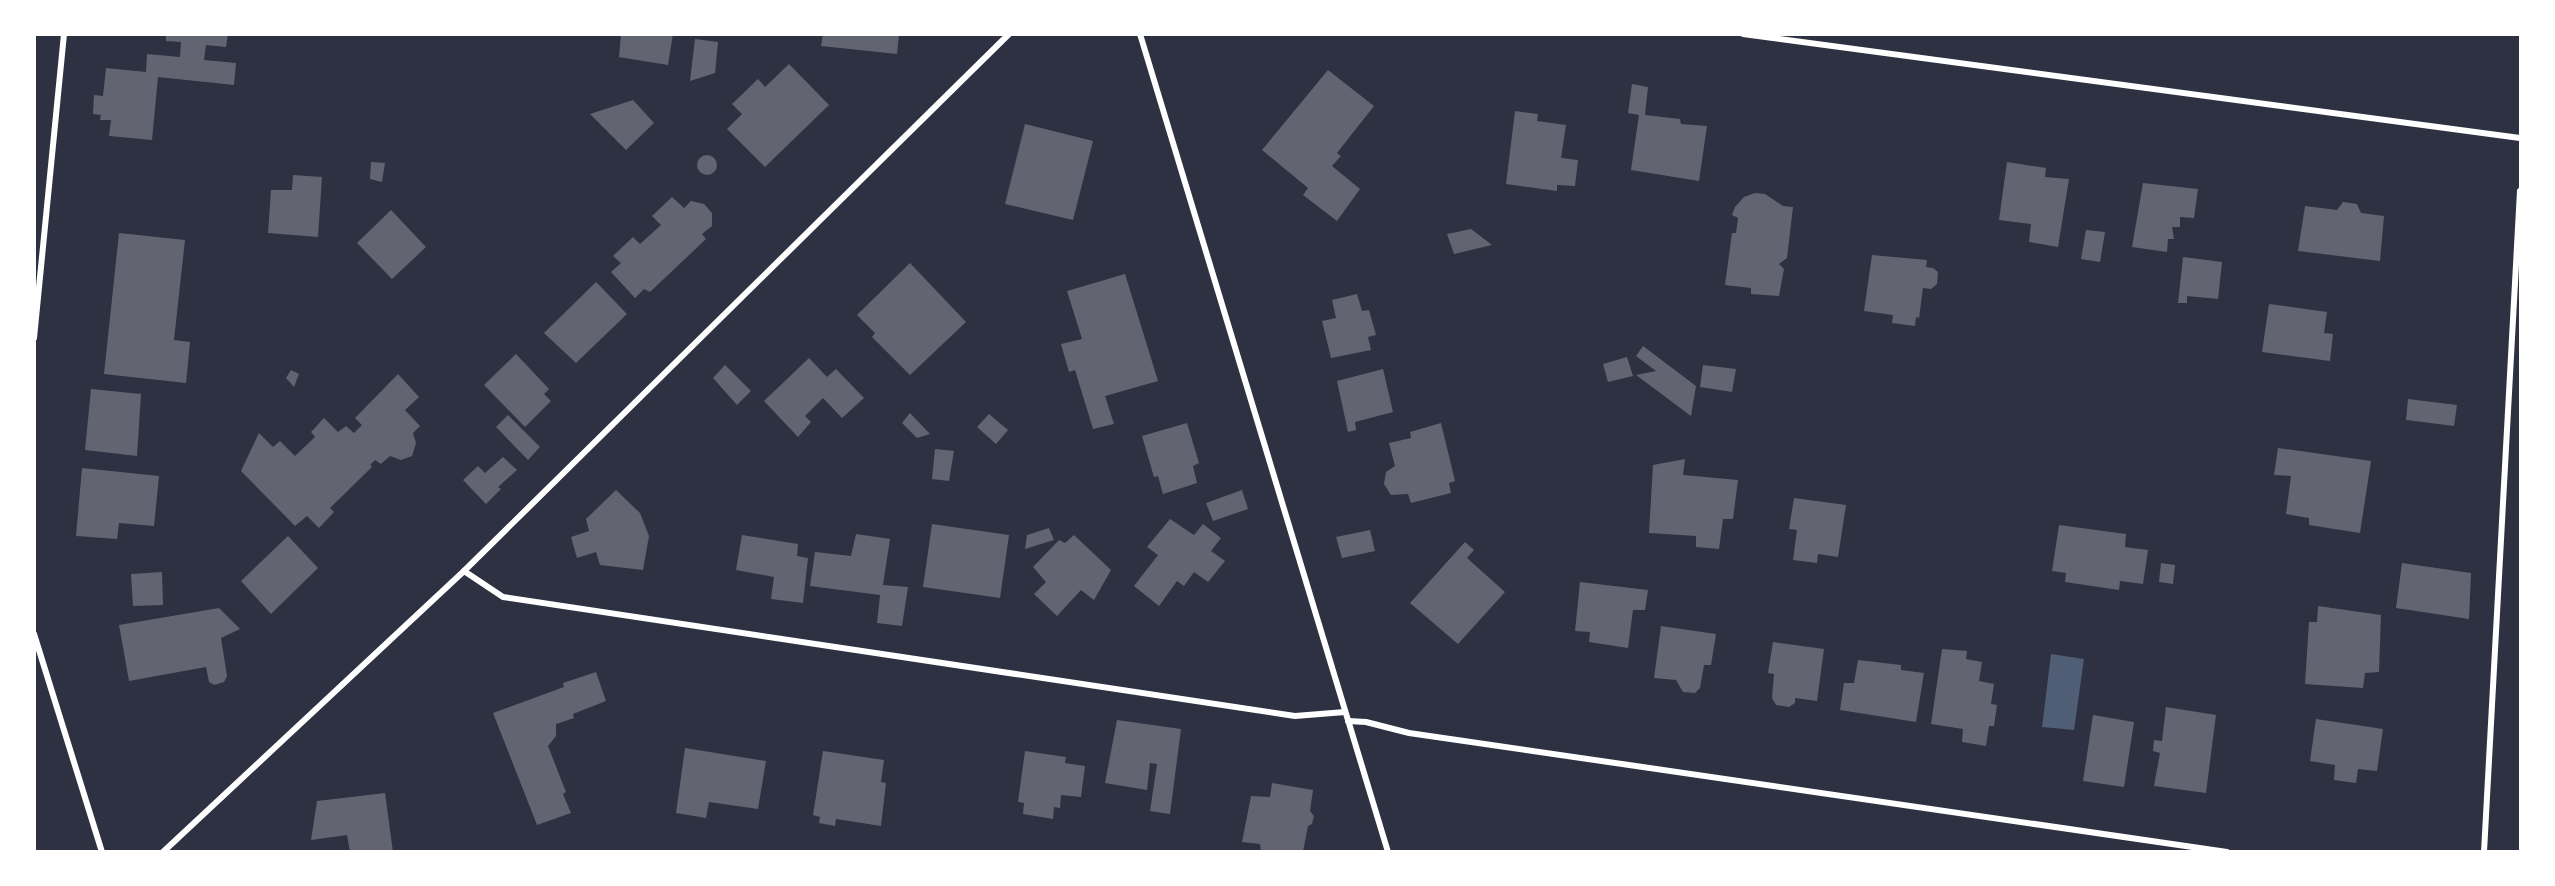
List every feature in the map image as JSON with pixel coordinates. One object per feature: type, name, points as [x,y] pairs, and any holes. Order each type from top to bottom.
[{"type":"street","points":[[34,338],[64,34]]},
{"type":"street","points":[[163,852],[464,571],[1009,34]]},
{"type":"street","points":[[1140,34],[1388,852]]},
{"type":"street","points":[[1743,34],[2520,138]]},
{"type":"street","points":[[2484,852],[2520,191]]},
{"type":"street","points":[[464,571],[503,597],[1295,716],[1345,712]]},
{"type":"street","points":[[34,634],[102,852]]},
{"type":"street","points":[[1348,721],[1366,722],[1409,733],[2227,852]]},
{"type":"water","points":[[2051,654],[2084,659],[2074,730],[2042,727]]},
{"type":"building","points":[[166,34],[228,34],[226,47],[206,45],[204,60],[236,63],[234,85],[158,77],[152,140],[109,136],[111,120],[100,120],[101,115],[93,114],[94,95],[103,96],[106,68],[146,72],[147,54],[180,57],[181,42],[166,41]]},
{"type":"building","points":[[621,34],[673,34],[668,65],[619,57]]},
{"type":"building","points":[[823,34],[899,34],[897,54],[821,46]]},
{"type":"building","points":[[695,39],[718,42],[715,73],[690,81]]},
{"type":"building","points":[[789,64],[829,105],[765,167],[727,129],[742,114],[732,104],[758,79],[765,87]]},
{"type":"building","points":[[1328,70],[1374,106],[1337,153],[1341,156],[1332,166],[1360,189],[1337,221],[1303,195],[1308,188],[1262,150]]},
{"type":"building","points":[[1632,84],[1648,87],[1645,115],[1680,119],[1681,124],[1707,126],[1699,181],[1631,170],[1639,115],[1628,113]]},
{"type":"building","points":[[633,100],[654,123],[626,150],[590,114]]},
{"type":"building","points":[[1515,111],[1538,114],[1537,121],[1566,125],[1561,158],[1578,160],[1575,186],[1557,185],[1557,191],[1506,184]]},
{"type":"building","points":[[1025,124],[1093,141],[1073,220],[1005,204]]},
{"type":"building","points":[[707,155],[714,158],[717,165],[714,172],[707,175],[700,172],[697,165],[700,158]]},
{"type":"building","points":[[371,162],[385,163],[382,182],[370,179]]},
{"type":"building","points":[[2007,162],[2046,168],[2045,177],[2069,179],[2058,247],[2029,242],[2031,224],[1999,220]]},
{"type":"building","points":[[293,175],[322,177],[318,237],[268,233],[271,190],[292,190]]},
{"type":"building","points":[[2143,183],[2198,189],[2194,218],[2180,217],[2180,227],[2172,227],[2174,239],[2168,239],[2167,252],[2132,247]]},
{"type":"building","points":[[1755,193],[1765,194],[1783,206],[1793,207],[1787,258],[1779,264],[1784,269],[1779,296],[1751,294],[1751,288],[1725,285],[1732,233],[1736,233],[1738,218],[1732,215],[1735,207],[1744,197]]},
{"type":"building","points":[[672,197],[684,208],[691,201],[704,204],[712,213],[712,226],[702,234],[706,239],[650,292],[644,289],[635,298],[611,272],[621,263],[613,256],[633,237],[640,244],[661,225],[652,216]]},
{"type":"building","points":[[2343,202],[2357,204],[2361,213],[2384,216],[2380,261],[2298,251],[2305,206],[2337,210]]},
{"type":"building","points":[[391,210],[426,247],[392,279],[357,243]]},
{"type":"building","points":[[1471,229],[1492,245],[1454,254],[1447,234]]},
{"type":"building","points":[[2086,230],[2105,232],[2100,262],[2081,259]]},
{"type":"building","points":[[119,233],[185,240],[174,340],[190,342],[186,383],[104,374]]},
{"type":"building","points":[[1872,255],[1927,260],[1926,267],[1938,272],[1937,284],[1931,289],[1923,288],[1919,318],[1916,317],[1915,326],[1892,323],[1893,315],[1864,311]]},
{"type":"building","points":[[2183,257],[2222,262],[2218,299],[2187,296],[2187,303],[2178,303]]},
{"type":"building","points":[[910,263],[966,322],[910,375],[872,337],[875,333],[857,315]]},
{"type":"building","points":[[1125,274],[1158,381],[1105,396],[1114,424],[1093,429],[1075,370],[1069,372],[1061,344],[1082,339],[1067,291]]},
{"type":"building","points":[[596,282],[627,314],[576,363],[544,333]]},
{"type":"building","points":[[1357,294],[1362,311],[1369,310],[1376,335],[1368,337],[1371,350],[1331,358],[1322,321],[1336,318],[1332,300]]},
{"type":"building","points":[[2269,304],[2327,312],[2324,333],[2333,334],[2330,361],[2262,352]]},
{"type":"building","points":[[1643,346],[1696,386],[1691,416],[1636,375],[1656,371],[1636,356]]},
{"type":"building","points":[[516,354],[549,389],[544,394],[551,401],[525,427],[484,385]]},
{"type":"building","points":[[1627,357],[1633,376],[1608,382],[1603,364]]},
{"type":"building","points":[[809,358],[827,377],[836,369],[864,398],[842,418],[823,398],[805,416],[811,422],[798,437],[764,401]]},
{"type":"building","points":[[725,365],[751,391],[737,405],[713,378]]},
{"type":"building","points":[[1703,365],[1736,369],[1732,392],[1700,387]]},
{"type":"building","points":[[1383,369],[1393,412],[1355,422],[1356,430],[1348,432],[1337,381]]},
{"type":"building","points":[[291,370],[299,374],[294,387],[286,378]]},
{"type":"building","points":[[398,374],[419,397],[405,410],[420,426],[413,433],[416,443],[412,456],[401,460],[390,456],[381,464],[375,460],[370,465],[372,467],[330,508],[334,512],[319,528],[307,516],[295,526],[241,471],[259,433],[273,447],[280,441],[295,456],[315,437],[311,432],[324,418],[338,432],[346,426],[354,433],[362,425],[355,418]]},
{"type":"building","points":[[91,389],[141,394],[137,456],[85,450]]},
{"type":"building","points":[[2408,399],[2457,405],[2454,426],[2406,420]]},
{"type":"building","points":[[910,413],[930,434],[917,438],[902,423]]},
{"type":"building","points":[[989,414],[1008,430],[996,444],[977,427]]},
{"type":"building","points":[[508,415],[540,447],[528,460],[496,427]]},
{"type":"building","points":[[1187,423],[1199,463],[1193,466],[1197,483],[1163,494],[1158,476],[1154,477],[1142,436]]},
{"type":"building","points":[[1441,423],[1455,481],[1449,483],[1451,493],[1411,503],[1408,494],[1391,495],[1384,484],[1386,472],[1395,466],[1389,443],[1411,438],[1410,432]]},
{"type":"building","points":[[2278,448],[2371,461],[2360,533],[2309,525],[2309,518],[2286,514],[2291,476],[2274,475]]},
{"type":"building","points":[[935,449],[954,451],[949,481],[932,479]]},
{"type":"building","points":[[503,457],[517,470],[498,487],[501,489],[486,504],[463,480],[478,466],[485,473]]},
{"type":"building","points":[[1685,459],[1683,475],[1738,480],[1733,519],[1723,519],[1719,549],[1696,547],[1696,536],[1649,533],[1653,465]]},
{"type":"building","points":[[82,468],[159,476],[154,526],[119,523],[117,539],[76,536]]},
{"type":"building","points":[[616,490],[640,513],[649,536],[643,570],[600,565],[596,552],[577,558],[571,537],[589,531],[586,519]]},
{"type":"building","points":[[1242,490],[1248,509],[1213,521],[1206,503]]},
{"type":"building","points":[[1794,498],[1846,505],[1838,557],[1818,554],[1817,563],[1793,560],[1797,530],[1789,529]]},
{"type":"building","points":[[1170,519],[1194,535],[1203,524],[1221,538],[1211,551],[1225,561],[1208,582],[1194,572],[1184,586],[1177,581],[1159,606],[1134,586],[1158,555],[1147,547]]},
{"type":"building","points":[[932,524],[1009,535],[1000,598],[923,587]]},
{"type":"building","points":[[2059,525],[2126,534],[2125,547],[2148,550],[2143,584],[2120,581],[2119,590],[2065,582],[2066,573],[2052,571]]},
{"type":"building","points":[[1049,528],[1054,540],[1025,549],[1027,535]]},
{"type":"building","points":[[1370,530],[1375,551],[1342,558],[1336,537]]},
{"type":"building","points":[[856,534],[890,539],[883,585],[908,587],[902,626],[877,623],[880,595],[810,586],[815,552],[851,556]]},
{"type":"building","points":[[742,535],[798,544],[797,556],[808,558],[803,603],[771,599],[774,577],[736,570]]},
{"type":"building","points":[[1074,535],[1111,570],[1094,600],[1081,590],[1057,616],[1034,594],[1046,582],[1033,567],[1059,540],[1065,543]]},
{"type":"building","points":[[288,536],[318,568],[271,614],[241,581]]},
{"type":"building","points":[[1465,542],[1474,550],[1467,558],[1505,592],[1458,644],[1410,603]]},
{"type":"building","points":[[2161,563],[2175,565],[2173,584],[2159,582]]},
{"type":"building","points":[[2402,563],[2471,573],[2469,619],[2396,608]]},
{"type":"building","points":[[162,572],[163,605],[133,606],[131,574]]},
{"type":"building","points":[[1580,582],[1648,590],[1645,610],[1633,610],[1628,648],[1589,642],[1590,632],[1575,631]]},
{"type":"building","points":[[2318,606],[2381,615],[2379,672],[2365,673],[2363,688],[2305,684],[2309,622],[2317,622]]},
{"type":"building","points":[[219,608],[240,629],[221,638],[227,676],[224,682],[214,685],[209,682],[206,667],[129,681],[119,625]]},
{"type":"building","points":[[1661,626],[1716,634],[1711,665],[1704,665],[1700,688],[1695,693],[1683,692],[1676,680],[1654,678]]},
{"type":"building","points":[[1773,642],[1824,649],[1817,701],[1795,698],[1795,703],[1789,707],[1776,705],[1772,698],[1774,674],[1768,673]]},
{"type":"building","points":[[1942,649],[1967,651],[1966,659],[1982,662],[1979,681],[1994,684],[1991,704],[1997,705],[1994,726],[1989,726],[1986,746],[1962,742],[1963,729],[1931,724]]},
{"type":"building","points":[[1858,660],[1901,665],[1901,670],[1924,673],[1916,722],[1840,710],[1844,683],[1854,683]]},
{"type":"building","points":[[596,672],[606,701],[573,714],[574,718],[556,724],[556,736],[548,746],[566,792],[563,794],[571,813],[537,825],[493,713],[564,687],[563,683]]},
{"type":"building","points":[[2166,707],[2216,715],[2206,793],[2154,786],[2160,753],[2153,751],[2154,740],[2162,741]]},
{"type":"building","points":[[2093,715],[2134,722],[2124,787],[2083,781]]},
{"type":"building","points":[[2316,719],[2383,729],[2377,771],[2358,769],[2356,783],[2334,780],[2335,765],[2310,761]]},
{"type":"building","points":[[1117,720],[1181,729],[1170,814],[1150,811],[1157,764],[1150,763],[1147,790],[1105,783]]},
{"type":"building","points":[[685,748],[766,761],[758,809],[709,802],[706,818],[676,813]]},
{"type":"building","points":[[823,751],[884,760],[881,782],[886,783],[881,826],[836,819],[835,826],[819,823],[820,817],[813,815]]},
{"type":"building","points":[[1025,751],[1066,757],[1065,763],[1085,766],[1081,797],[1061,795],[1060,808],[1054,807],[1053,819],[1023,814],[1024,803],[1018,802]]},
{"type":"building","points":[[1272,783],[1313,790],[1310,811],[1314,816],[1312,824],[1308,826],[1303,852],[1261,852],[1260,844],[1242,842],[1251,796],[1270,797]]},
{"type":"building","points":[[385,793],[393,852],[350,852],[347,835],[311,840],[317,801]]}]
